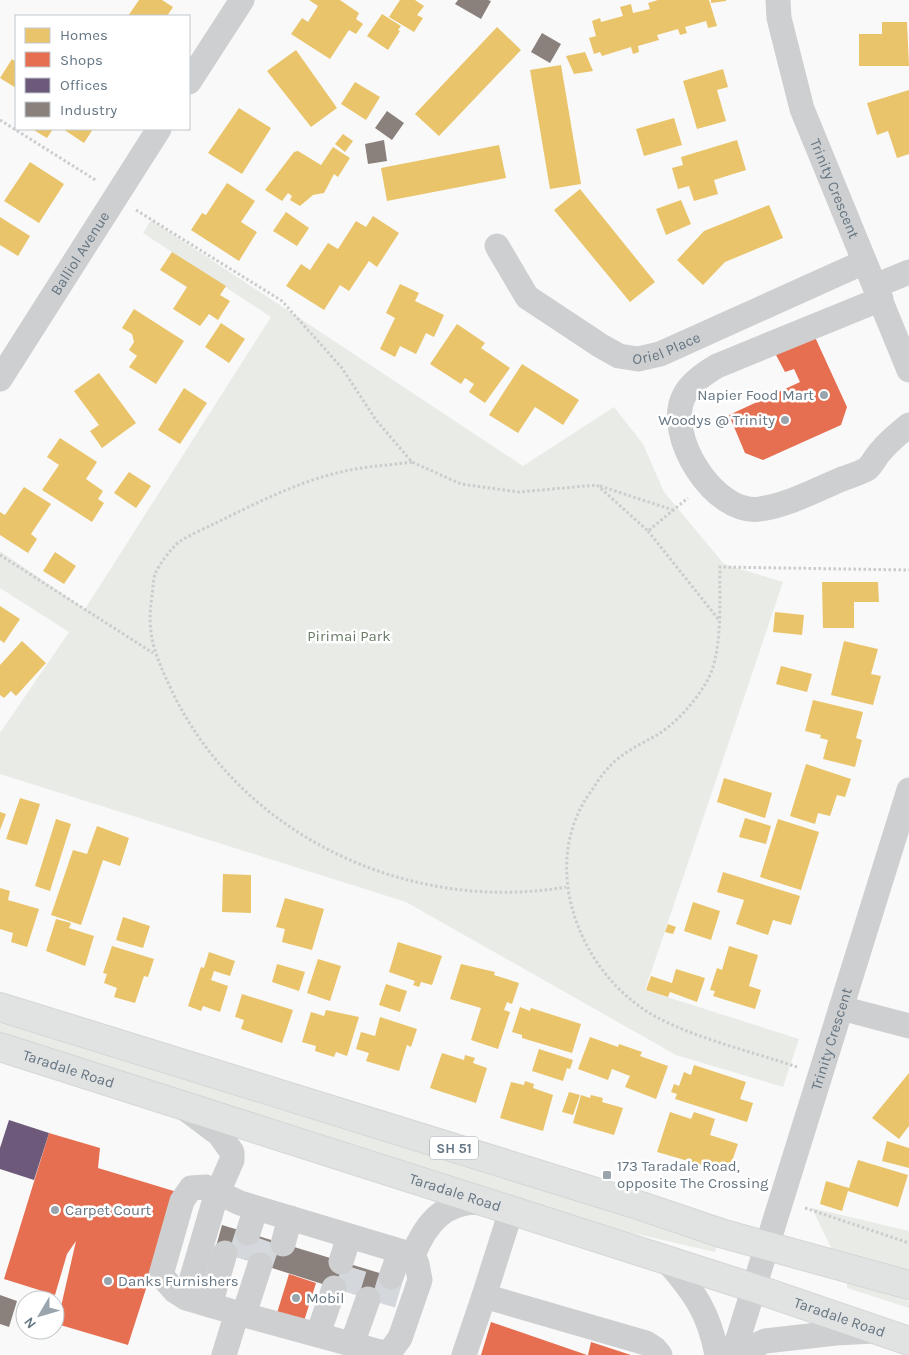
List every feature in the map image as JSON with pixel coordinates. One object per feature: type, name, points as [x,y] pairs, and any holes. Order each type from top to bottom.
[{"type":"highway","name":"SH 51","points":[[0,1007],[641,1206],[724,1234],[768,1244],[909,1286]]},
{"type":"highway","name":"Taradale Road","points":[[0,1047],[754,1288],[909,1341]]},
{"type":"street","points":[[190,80],[242,0]]},
{"type":"street","name":"Trinity Crescent","points":[[778,0],[781,27],[802,109],[909,370]]},
{"type":"street","name":"Balliol Avenue","points":[[0,379],[158,130]]},
{"type":"street","name":"Oriel Place","points":[[497,246],[527,297],[601,346],[619,356],[638,359],[660,354],[864,262]]},
{"type":"street","points":[[909,272],[878,293],[718,366],[690,387],[679,409],[679,424],[690,454],[706,483],[732,504],[744,509],[759,510],[797,498],[867,468],[881,450],[909,425]]},
{"type":"street","name":"Trinity Crescent","points":[[734,1355],[819,1074],[909,790]]},
{"type":"street","points":[[841,1008],[909,1026]]},
{"type":"street","points":[[175,1103],[211,1126],[232,1152],[232,1160],[256,1207],[258,1236],[256,1207]]},
{"type":"street","points":[[196,1186],[206,1187],[256,1207],[382,1246],[418,1264],[420,1280],[400,1338],[391,1350],[384,1353],[186,1298],[175,1291],[161,1274],[182,1200],[188,1190],[196,1186]]},
{"type":"street","points":[[382,1246],[366,1270],[382,1246],[426,1229],[444,1211],[467,1201],[482,1202]]},
{"type":"street","points":[[464,1355],[512,1211]]},
{"type":"street","points":[[224,1355],[250,1261],[235,1312]]},
{"type":"street","points":[[667,1261],[700,1302],[713,1334],[717,1355]]},
{"type":"street","points":[[342,1341],[358,1296],[342,1341]]},
{"type":"street","points":[[484,1296],[646,1343],[660,1355]]},
{"type":"street","points":[[734,1355],[765,1341],[836,1332],[879,1331]]},
{"type":"path","points":[[0,120],[15,130]]},
{"type":"path","points":[[16,130],[117,195],[138,211],[282,301],[342,368],[376,420],[412,462],[461,484],[519,492],[597,485],[673,510]]},
{"type":"path","points":[[412,462],[348,470],[274,494],[177,543],[155,574],[148,619],[154,654],[192,728],[214,757],[265,809],[322,847],[376,872],[434,887],[465,892],[544,890],[566,887]]},
{"type":"path","points":[[648,531],[706,483]]},
{"type":"path","points":[[597,485],[648,531],[719,620]]},
{"type":"path","points":[[0,556],[154,654]]},
{"type":"path","points":[[819,1074],[683,1029],[639,1007],[608,978],[587,948],[566,887],[568,853],[576,817],[590,792],[610,765],[634,747],[659,734],[680,716],[705,685],[715,658],[719,620],[720,568],[909,570]]},
{"type":"path","points":[[803,1207],[909,1243]]},
{"type":"green space","name":"Pirimai Park","points":[[151,220],[523,466],[614,407],[643,444],[664,492],[724,564],[783,582],[645,990],[799,1039],[783,1087],[676,1055],[406,902],[0,774],[0,733],[69,632],[0,588],[0,551],[85,609],[271,317],[143,233]]},
{"type":"green space","points":[[0,1022],[717,1245],[715,1252],[632,1233],[0,1035]]},
{"type":"green space","points":[[812,1208],[909,1231],[909,1273],[834,1254]]},
{"type":"green space","points":[[847,1282],[909,1301],[909,1308],[847,1288]]},
{"type":"building: Homes","points":[[139,0],[162,0],[173,7],[168,15],[129,15]]},
{"type":"building: Homes","points":[[309,0],[340,0],[359,13],[356,19],[363,24],[356,34],[349,30],[330,59],[291,34],[302,18],[308,22],[318,6]]},
{"type":"building: Homes","points":[[400,0],[415,0],[424,6],[417,15],[423,18],[414,32],[389,17]]},
{"type":"building: Homes","points":[[658,0],[709,0],[717,26],[708,28],[706,21],[685,27],[687,33],[680,35],[678,29],[657,35],[659,40],[638,46],[639,52],[633,54],[631,47],[602,56],[600,52],[594,54],[589,38],[596,36],[592,21],[600,18],[601,22],[623,16],[620,7],[631,4],[633,13],[650,9],[648,3]]},
{"type":"building: Homes","points":[[711,0],[726,0],[726,1],[711,3]]},
{"type":"building: Homes","points":[[382,14],[401,26],[398,30],[400,31],[388,50],[367,36]]},
{"type":"building: Homes","points":[[882,22],[907,22],[909,66],[859,66],[859,34],[882,34]]},
{"type":"building: Homes","points":[[497,27],[521,50],[439,136],[415,114]]},
{"type":"building: Homes","points":[[296,50],[337,108],[311,127],[267,71]]},
{"type":"building: Homes","points":[[585,52],[593,71],[574,74],[566,56]]},
{"type":"building: Homes","points":[[12,59],[15,61],[15,87],[0,78]]},
{"type":"building: Homes","points":[[561,65],[581,184],[550,189],[530,70]]},
{"type":"building: Homes","points":[[723,69],[728,87],[717,90],[726,121],[697,129],[683,81]]},
{"type":"building: Homes","points":[[355,82],[380,97],[366,120],[341,104]]},
{"type":"building: Homes","points":[[909,90],[909,154],[897,158],[888,131],[877,135],[867,103]]},
{"type":"building: Homes","points":[[239,108],[271,128],[242,174],[208,153]]},
{"type":"building: Homes","points":[[674,118],[682,145],[644,156],[636,129]]},
{"type":"building: Homes","points":[[34,130],[52,130],[47,138]]},
{"type":"building: Homes","points":[[64,130],[92,130],[84,143]]},
{"type":"building: Homes","points":[[343,134],[353,141],[345,152],[335,144]]},
{"type":"building: Homes","points":[[737,140],[746,170],[714,180],[718,194],[694,201],[689,186],[678,189],[672,168],[683,165],[681,157]]},
{"type":"building: Homes","points":[[499,145],[506,178],[387,201],[381,168]]},
{"type":"building: Homes","points":[[333,147],[350,158],[338,177],[334,174],[324,193],[313,195],[300,206],[290,200],[292,196],[288,193],[282,201],[265,190],[294,152],[298,151],[321,165]]},
{"type":"building: Homes","points":[[30,162],[64,184],[39,223],[4,201]]},
{"type":"building: Homes","points":[[227,183],[255,201],[241,222],[257,232],[239,261],[191,230],[202,213],[206,215]]},
{"type":"building: Homes","points":[[580,189],[655,282],[630,302],[554,210]]},
{"type":"building: Homes","points":[[681,200],[691,224],[666,235],[656,209]]},
{"type":"building: Homes","points":[[769,205],[783,238],[725,262],[703,285],[677,260],[704,231]]},
{"type":"building: Homes","points":[[286,212],[309,228],[297,246],[273,231]]},
{"type":"building: Homes","points":[[373,216],[399,233],[377,267],[369,261],[349,291],[340,285],[324,310],[286,286],[301,264],[310,270],[328,243],[338,249],[356,221],[366,227]]},
{"type":"building: Homes","points":[[0,217],[30,236],[18,256],[0,245]]},
{"type":"building: Homes","points":[[172,252],[226,286],[220,295],[230,301],[218,320],[209,314],[200,326],[173,309],[187,287],[160,270]]},
{"type":"building: Homes","points":[[400,284],[419,293],[415,301],[444,315],[434,337],[426,333],[416,354],[400,346],[395,357],[380,349],[395,318],[386,313]]},
{"type":"building: Homes","points":[[134,309],[184,341],[156,384],[129,367],[137,356],[129,350],[134,342],[132,334],[122,328]]},
{"type":"building: Homes","points":[[221,323],[245,339],[229,363],[205,347]]},
{"type":"building: Homes","points":[[457,324],[485,343],[481,348],[510,368],[485,403],[469,392],[474,384],[465,378],[461,384],[430,364]]},
{"type":"building: Homes","points":[[522,364],[579,400],[563,425],[535,407],[518,433],[489,415]]},
{"type":"building: Homes","points":[[99,373],[136,423],[102,448],[90,431],[99,425],[74,391]]},
{"type":"building: Homes","points":[[184,388],[207,403],[180,444],[158,430]]},
{"type":"building: Homes","points":[[60,438],[97,462],[86,479],[103,491],[98,499],[104,503],[92,522],[42,490],[59,465],[47,457]]},
{"type":"building: Homes","points":[[129,472],[151,486],[136,508],[114,493]]},
{"type":"building: Homes","points":[[24,487],[51,504],[31,534],[37,539],[28,553],[0,535],[0,512],[5,515]]},
{"type":"building: Homes","points":[[55,552],[76,566],[64,584],[43,571]]},
{"type":"building: Homes","points":[[822,582],[878,582],[879,602],[854,602],[854,628],[823,628]]},
{"type":"building: Homes","points":[[0,606],[20,619],[4,643],[0,640]]},
{"type":"building: Homes","points":[[775,612],[804,615],[802,635],[773,632]]},
{"type":"building: Homes","points":[[22,641],[46,663],[16,696],[11,691],[4,698],[0,695],[0,665]]},
{"type":"building: Homes","points":[[844,641],[878,649],[871,674],[881,676],[873,705],[831,695]]},
{"type":"building: Homes","points":[[781,666],[812,674],[807,692],[776,684]]},
{"type":"building: Homes","points":[[813,700],[863,712],[856,738],[862,740],[855,767],[823,759],[828,740],[820,738],[821,735],[805,731]]},
{"type":"building: Homes","points":[[806,764],[851,779],[845,797],[837,795],[830,816],[818,813],[815,824],[790,816]]},
{"type":"building: Homes","points":[[724,778],[772,793],[765,818],[717,802]]},
{"type":"building: Homes","points":[[20,798],[40,804],[27,845],[6,839]]},
{"type":"building: Homes","points":[[0,812],[6,814],[0,830]]},
{"type":"building: Homes","points":[[745,818],[771,826],[766,844],[739,837]]},
{"type":"building: Homes","points":[[56,819],[71,824],[50,891],[35,886]]},
{"type":"building: Homes","points":[[778,819],[819,832],[801,890],[760,877]]},
{"type":"building: Homes","points":[[97,826],[129,838],[120,866],[103,860],[81,925],[51,915],[73,850],[87,854]]},
{"type":"building: Homes","points":[[723,872],[800,896],[791,925],[773,920],[768,935],[736,924],[744,900],[717,892]]},
{"type":"building: Homes","points":[[223,874],[251,875],[251,913],[222,912]]},
{"type":"building: Homes","points":[[0,888],[10,891],[8,900],[39,909],[27,947],[11,942],[13,933],[0,929]]},
{"type":"building: Homes","points":[[285,898],[324,909],[312,950],[282,942],[285,929],[276,927]]},
{"type":"building: Homes","points":[[693,902],[720,911],[711,940],[684,931]]},
{"type":"building: Homes","points":[[123,917],[150,926],[143,948],[116,940]]},
{"type":"building: Homes","points":[[56,919],[71,923],[69,928],[94,936],[85,966],[46,951]]},
{"type":"building: Homes","points":[[668,924],[676,927],[673,934],[665,932]]},
{"type":"building: Homes","points":[[398,942],[442,956],[432,985],[421,982],[419,987],[413,985],[415,981],[389,972]]},
{"type":"building: Homes","points":[[112,946],[154,959],[148,977],[144,976],[135,1003],[114,997],[117,988],[104,983],[107,974],[103,973]]},
{"type":"building: Homes","points":[[729,946],[758,955],[749,986],[761,990],[755,1009],[713,996],[715,991],[710,990],[717,968],[722,970]]},
{"type":"building: Homes","points":[[209,952],[235,961],[230,976],[214,971],[211,980],[228,986],[220,1012],[203,1006],[201,1011],[188,1006],[201,967],[204,968]]},
{"type":"building: Homes","points":[[318,959],[341,966],[330,1001],[307,993]]},
{"type":"building: Homes","points":[[277,964],[305,972],[299,991],[272,982]]},
{"type":"building: Homes","points":[[461,964],[495,972],[494,975],[519,983],[512,1004],[507,1002],[504,1010],[510,1012],[498,1049],[471,1040],[481,1008],[450,999]]},
{"type":"building: Homes","points":[[676,969],[705,978],[697,1002],[670,992],[668,997],[646,990],[651,976],[672,983]]},
{"type":"building: Homes","points":[[386,984],[407,991],[400,1012],[379,1005]]},
{"type":"building: Homes","points":[[242,994],[293,1010],[282,1043],[241,1029],[244,1020],[235,1017]]},
{"type":"building: Homes","points":[[520,1007],[530,1011],[531,1008],[581,1024],[572,1053],[522,1038],[522,1035],[512,1032]]},
{"type":"building: Homes","points":[[326,1010],[359,1017],[347,1056],[336,1052],[334,1057],[315,1051],[316,1046],[302,1042],[311,1012],[324,1016]]},
{"type":"building: Homes","points":[[380,1017],[417,1029],[411,1047],[407,1045],[399,1071],[366,1061],[369,1053],[356,1049],[361,1032],[375,1036]]},
{"type":"building: Homes","points":[[590,1037],[618,1047],[619,1044],[642,1052],[640,1056],[668,1066],[656,1099],[625,1087],[630,1076],[612,1069],[608,1080],[578,1069]]},
{"type":"building: Homes","points":[[539,1049],[573,1060],[570,1069],[567,1068],[563,1081],[532,1071]]},
{"type":"building: Homes","points":[[442,1053],[464,1060],[465,1055],[475,1058],[473,1063],[487,1068],[476,1103],[430,1088]]},
{"type":"building: Homes","points":[[694,1065],[746,1082],[740,1099],[753,1103],[747,1122],[675,1099],[677,1094],[671,1092],[674,1084],[679,1086],[684,1072],[691,1075]]},
{"type":"building: Homes","points":[[909,1073],[909,1126],[899,1139],[872,1118]]},
{"type":"building: Homes","points":[[525,1081],[534,1084],[533,1088],[553,1095],[543,1131],[500,1118],[511,1082],[524,1085]]},
{"type":"building: Homes","points":[[569,1092],[580,1095],[573,1115],[562,1112]]},
{"type":"building: Homes","points":[[581,1095],[590,1098],[591,1095],[603,1098],[602,1102],[623,1108],[614,1135],[573,1123]]},
{"type":"building: Homes","points":[[670,1112],[691,1119],[694,1112],[715,1119],[710,1135],[738,1144],[729,1170],[703,1162],[702,1165],[657,1152]]},
{"type":"building: Homes","points":[[887,1141],[909,1148],[909,1168],[882,1161]]},
{"type":"building: Homes","points":[[858,1160],[908,1175],[898,1207],[848,1191],[842,1211],[820,1204],[826,1181],[849,1188]]},
{"type":"building: Shops","points":[[814,335],[847,407],[841,425],[763,460],[745,453],[729,415],[800,382],[794,369],[785,372],[775,353]]},
{"type":"building: Shops","points":[[49,1133],[100,1148],[98,1168],[177,1192],[128,1345],[65,1326],[65,1290],[76,1241],[67,1254],[56,1290],[39,1290],[4,1279]]},
{"type":"building: Shops","name":"Mobil","points":[[289,1274],[316,1283],[304,1321],[277,1313]]},
{"type":"building: Shops","points":[[491,1322],[587,1355],[481,1355]]},
{"type":"building: Shops","points":[[591,1342],[631,1355],[588,1355]]},
{"type":"building: Offices","points":[[9,1120],[49,1133],[34,1180],[0,1169],[0,1148]]},
{"type":"building: Industry","points":[[458,0],[491,1],[481,19],[455,4]]},
{"type":"building: Industry","points":[[542,33],[561,44],[550,63],[531,52]]},
{"type":"building: Industry","points":[[387,111],[404,123],[392,140],[375,128]]},
{"type":"building: Industry","points":[[384,140],[387,161],[368,164],[365,144]]},
{"type":"building: Industry","points":[[222,1225],[399,1279],[392,1306],[215,1250]]},
{"type":"building: Industry","points":[[0,1295],[15,1300],[15,1308],[9,1327],[0,1324]]},
{"type":"tunnel","points":[[240,1258],[248,1233]]},
{"type":"tunnel","points":[[260,1265],[269,1239]]},
{"type":"tunnel","points":[[347,1292],[355,1266]]},
{"type":"tunnel","points":[[383,1304],[391,1277]]},
{"type":"place","name":"Napier Food Mart","points":[[824,395]]},
{"type":"place","name":"Woodys @ Trinity","points":[[785,420]]},
{"type":"place","name":"173 Taradale Road, opposite The Crossing","points":[[607,1175]]},
{"type":"place","name":"Carpet Court","points":[[55,1210]]},
{"type":"place","name":"Danks Furnishers","points":[[108,1281]]},
{"type":"place","name":"Mobil","points":[[296,1298]]}]
